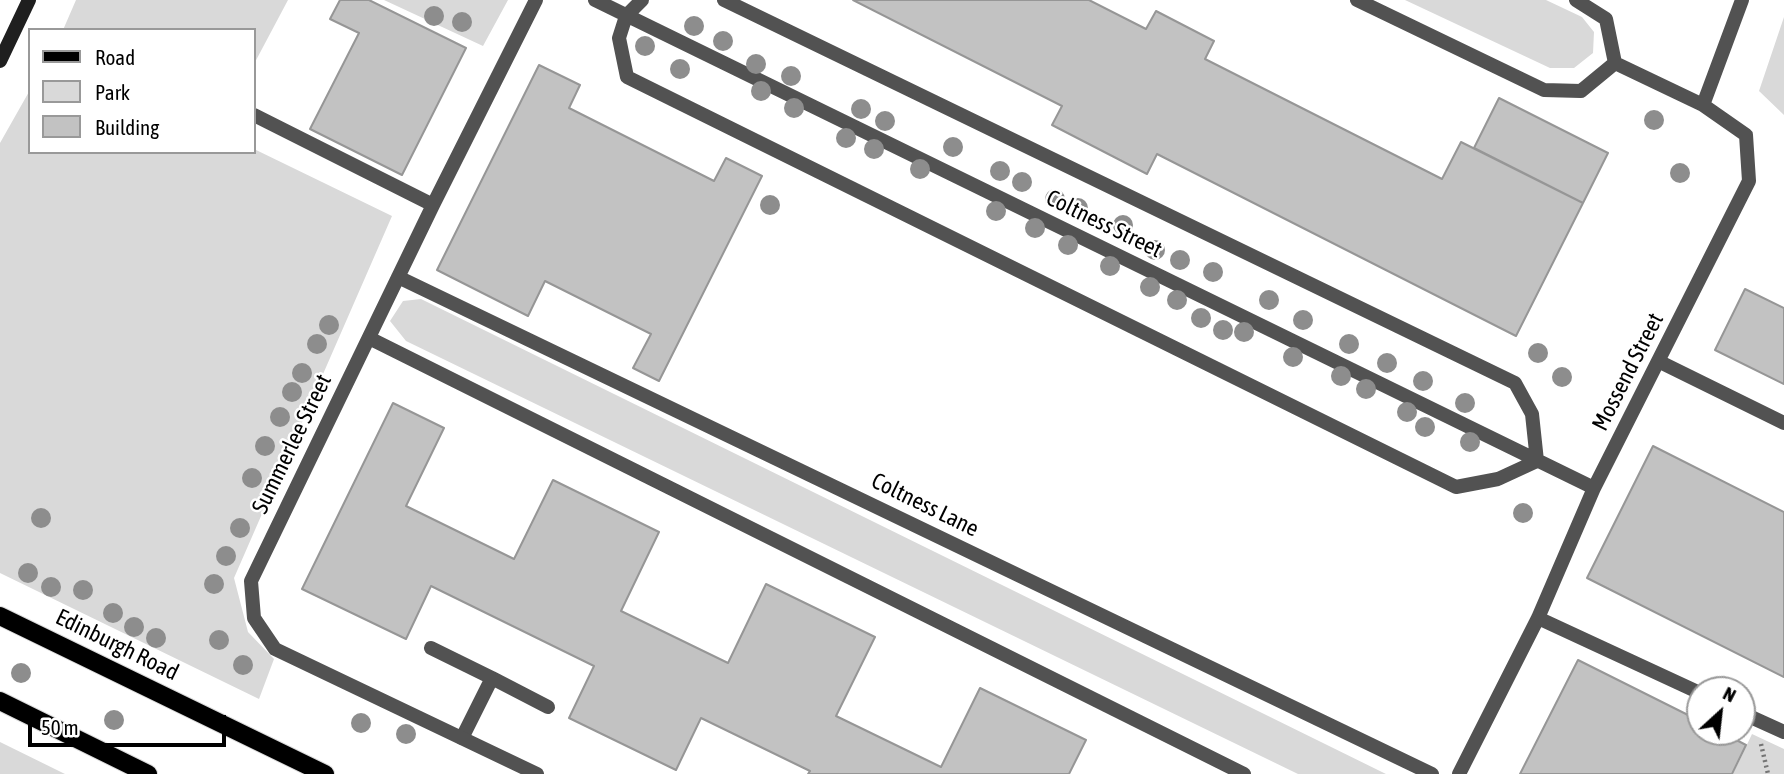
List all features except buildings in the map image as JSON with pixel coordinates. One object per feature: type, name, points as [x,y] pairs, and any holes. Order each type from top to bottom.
[{"type":"main road","points":[[0,61],[29,0]]},
{"type":"main road","name":"Edinburgh Road","points":[[0,616],[325,774]]},
{"type":"main road","points":[[0,701],[148,774]]},
{"type":"street","name":"Summerlee Street","points":[[536,0],[433,205],[251,581],[254,618],[275,649],[537,774]]},
{"type":"street","name":"Coltness Street","points":[[595,0],[1594,488]]},
{"type":"street","points":[[642,0],[626,16],[619,38],[627,78],[1456,488],[1498,479],[1537,461],[1532,414],[1515,383],[724,0]]},
{"type":"street","points":[[1357,0],[1544,90],[1581,91],[1615,63]]},
{"type":"street","points":[[1576,0],[1606,19],[1612,37],[1615,63]]},
{"type":"street","points":[[1615,63],[1703,105],[1742,0]]},
{"type":"street","name":"Mossend Street","points":[[1460,774],[1538,618],[1594,488],[1749,181],[1746,135],[1703,105]]},
{"type":"street","points":[[256,116],[433,205]]},
{"type":"street","name":"Coltness Lane","points":[[398,278],[1432,774]]},
{"type":"street","points":[[369,338],[1244,774]]},
{"type":"street","points":[[1658,361],[1784,423]]},
{"type":"street","points":[[1538,618],[1686,687]]},
{"type":"street","points":[[431,648],[548,708]]},
{"type":"street","points":[[461,738],[492,678]]},
{"type":"street","points":[[1756,719],[1784,732]]},
{"type":"green space","points":[[76,0],[288,0],[256,60],[256,28],[64,28]]},
{"type":"green space","points":[[384,0],[508,0],[483,46]]},
{"type":"green space","points":[[1405,0],[1546,0],[1582,17],[1594,32],[1593,53],[1574,68],[1550,68]]},
{"type":"green space","points":[[1784,17],[1784,115],[1759,91]]},
{"type":"green space","points":[[28,94],[28,154],[256,154],[256,150],[392,216],[234,578],[248,632],[274,659],[259,699],[0,573],[0,143]]},
{"type":"green space","points":[[421,299],[1386,774],[1298,774],[406,341],[390,321],[403,301]]},
{"type":"green space","points":[[1756,736],[1784,749],[1784,774],[1733,774],[1746,746],[1756,746]]},
{"type":"green space","points":[[0,742],[65,774],[0,774]]}]
